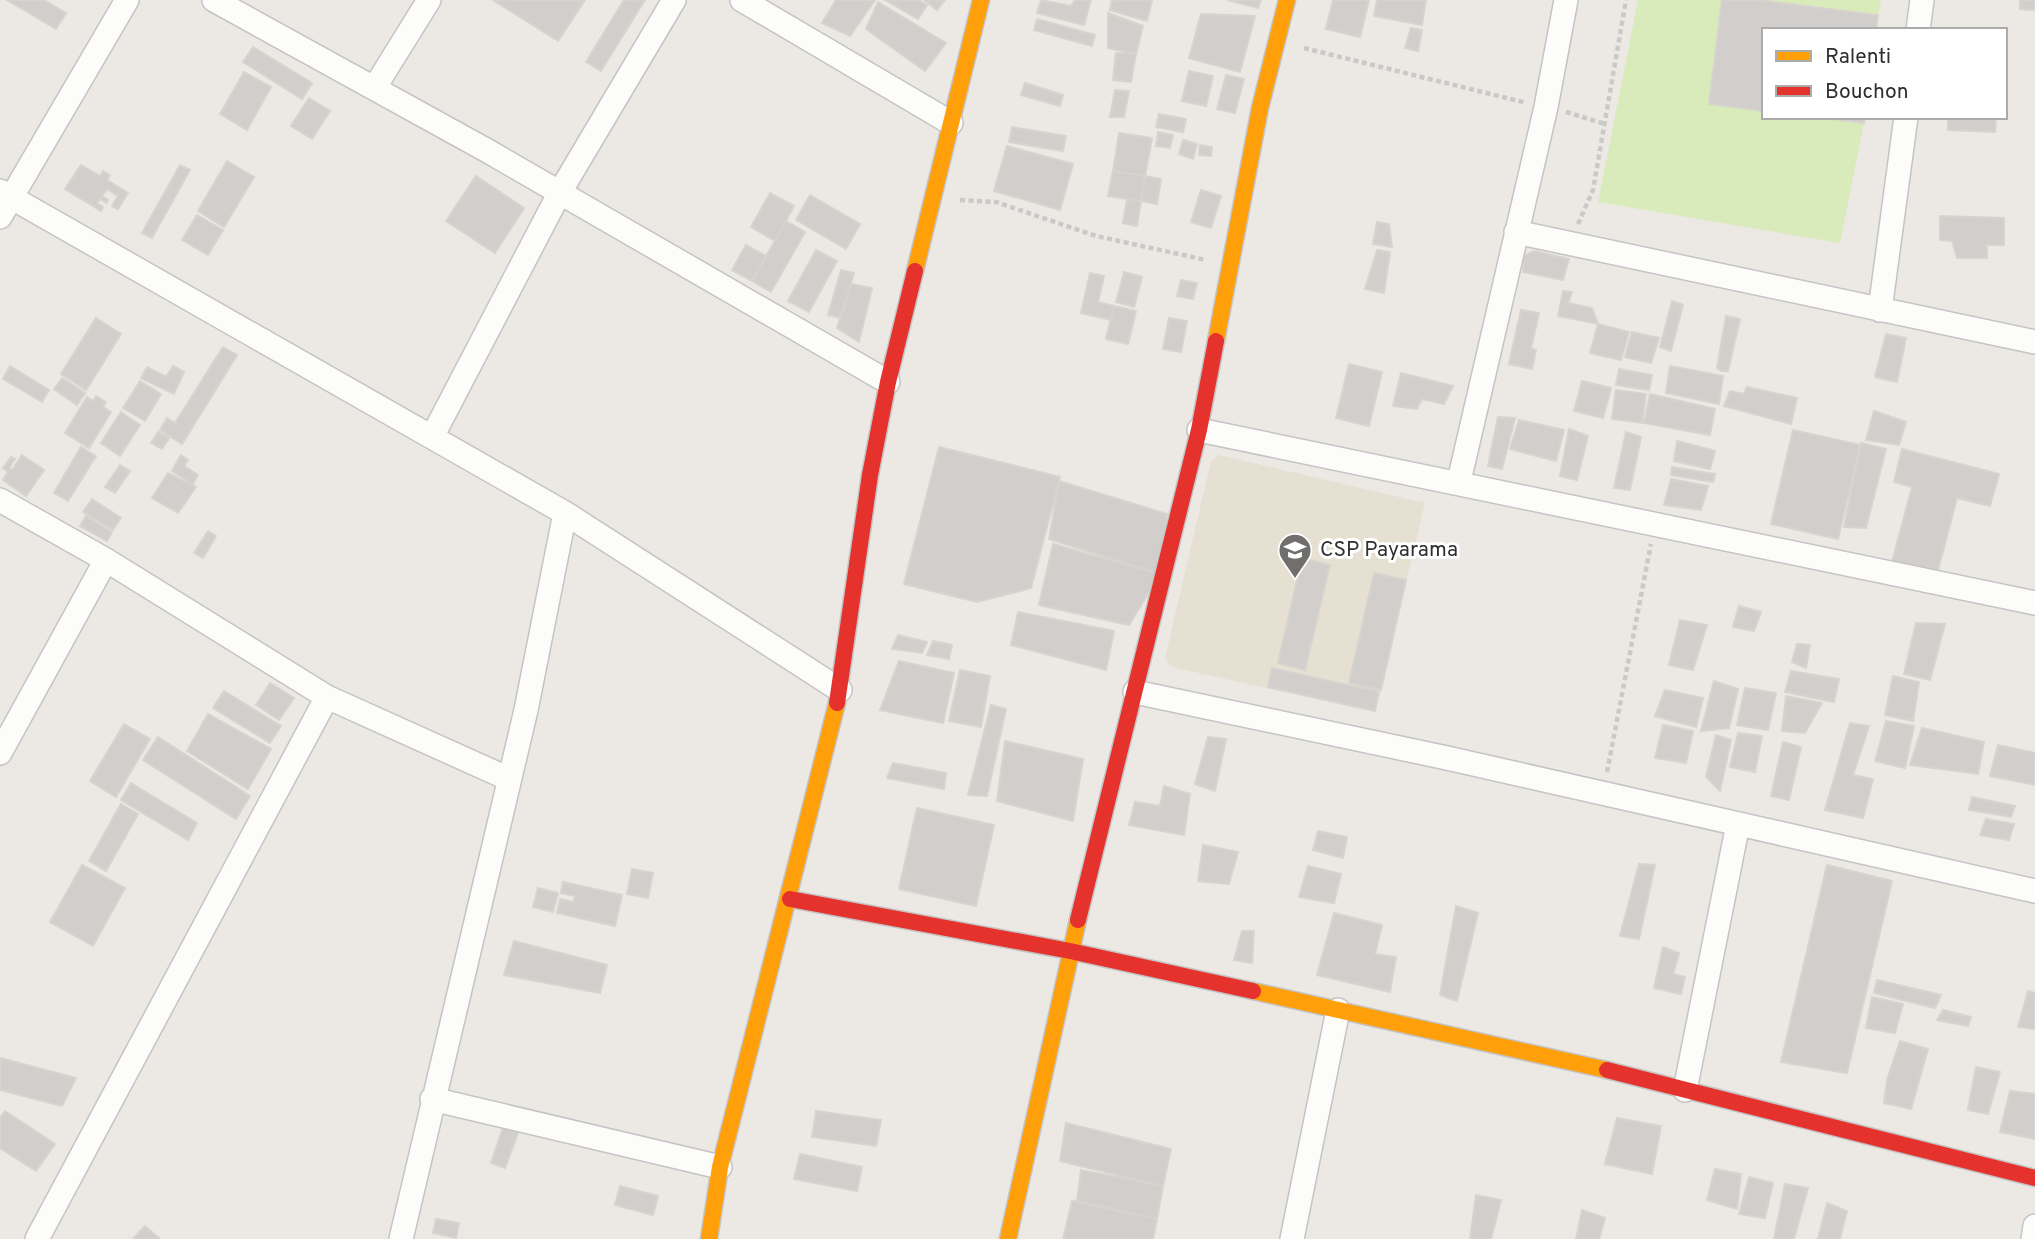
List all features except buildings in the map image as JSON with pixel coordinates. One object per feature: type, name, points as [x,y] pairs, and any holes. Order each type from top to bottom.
[{"type":"street","points":[[127,0],[4,202],[565,513],[840,690]]},
{"type":"street","points":[[214,0],[375,87],[888,382]]},
{"type":"street","points":[[375,87],[429,0]]},
{"type":"street","points":[[432,437],[560,192],[674,0]]},
{"type":"street","points":[[742,0],[951,122]]},
{"type":"street","points":[[709,1239],[720,1167],[840,690],[870,475],[888,382],[981,0]]},
{"type":"street","points":[[1008,1239],[1070,951],[1199,430],[1260,108],[1287,0]]},
{"type":"street","points":[[1460,481],[1546,107],[1566,0]]},
{"type":"street","points":[[1918,28],[1922,0]]},
{"type":"street","points":[[1880,310],[1906,119]]},
{"type":"street","points":[[1516,232],[2035,342]]},
{"type":"street","points":[[1199,430],[1460,481],[1655,526],[2035,603]]},
{"type":"street","points":[[0,500],[106,561],[327,696],[509,779]]},
{"type":"street","points":[[401,1239],[509,779],[565,513]]},
{"type":"street","points":[[0,753],[106,561]]},
{"type":"street","points":[[1135,692],[1602,793],[2035,891]]},
{"type":"street","points":[[37,1239],[327,696]]},
{"type":"street","points":[[1685,1090],[1738,824]]},
{"type":"street","points":[[789,899],[1070,951],[1526,1050],[2035,1178]]},
{"type":"street","points":[[1292,1239],[1338,1010]]},
{"type":"street","points":[[432,1099],[720,1167]]},
{"type":"street","points":[[2033,1239],[2035,1226]]},
{"type":"path","points":[[1570,244],[1593,190],[1626,0]]},
{"type":"path","points":[[1278,41],[1605,124]]},
{"type":"path","points":[[931,198],[996,202],[1096,236],[1231,265]]},
{"type":"path","points":[[1602,793],[1655,526]]},
{"type":"shaded area","name":"CSP Payarama","points":[[1219,455],[1425,503],[1375,712],[1172,667],[1165,658],[1211,461]]},
{"type":"green space","points":[[1638,0],[1881,0],[1876,28],[1762,28],[1762,119],[1865,119],[1840,243],[1598,202]]},
{"type":"traffic: slow","points":[[915,271],[981,0]]},
{"type":"traffic: slow","points":[[1216,341],[1260,108],[1287,0]]},
{"type":"traffic: slow","points":[[709,1239],[720,1167],[837,703]]},
{"type":"traffic: slow","points":[[1008,1239],[1078,920]]},
{"type":"traffic: slow","points":[[1253,991],[1607,1070]]},
{"type":"traffic: jam","points":[[837,703],[870,475],[888,382],[915,271]]},
{"type":"traffic: jam","points":[[1078,920],[1199,430],[1216,341]]},
{"type":"traffic: jam","points":[[790,899],[1070,951],[1253,991]]},
{"type":"traffic: jam","points":[[1607,1070],[2035,1178]]},
{"type":"place","name":"CSP Payarama","points":[[1295,580]]}]
